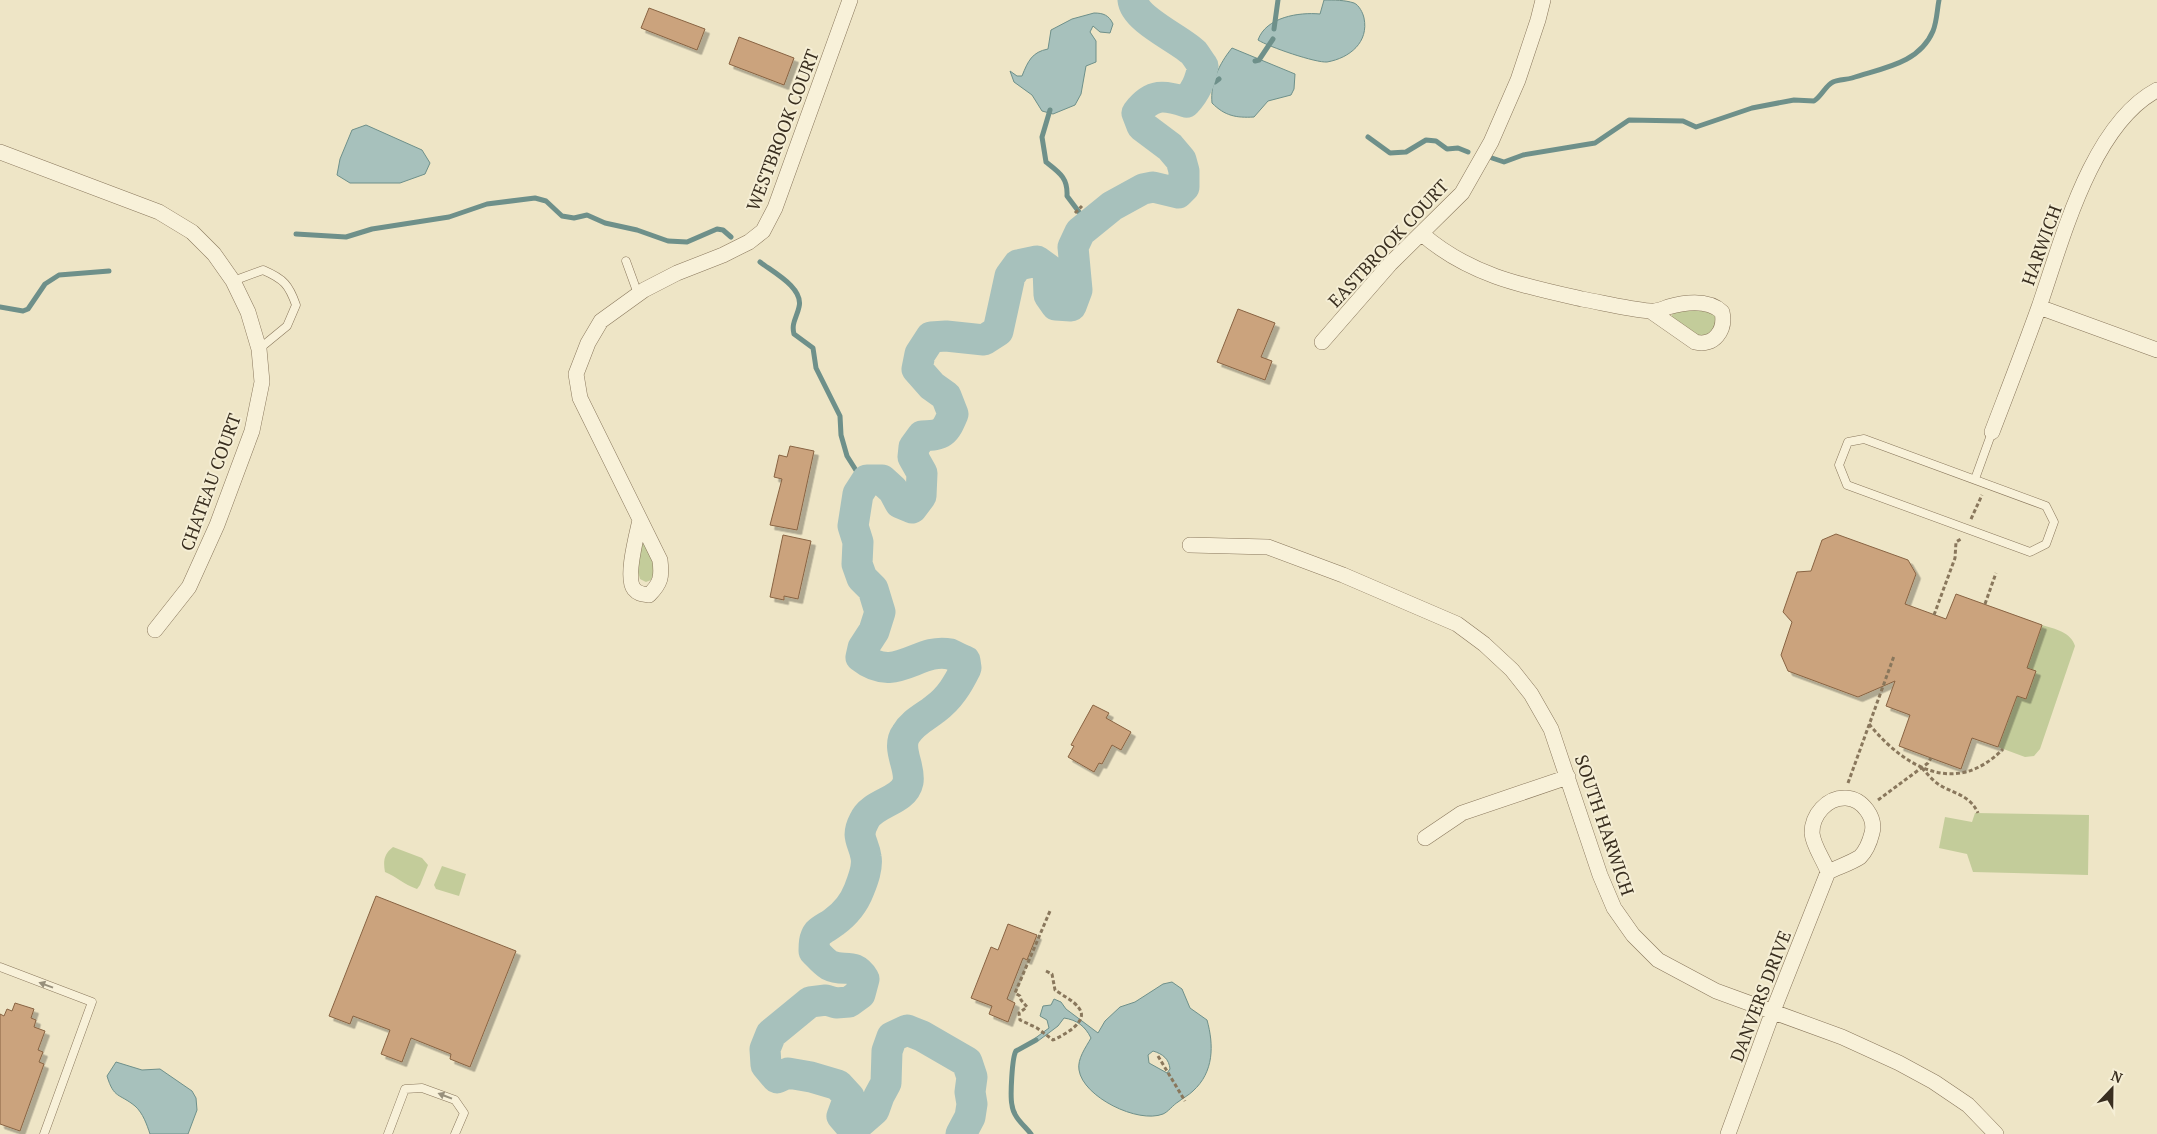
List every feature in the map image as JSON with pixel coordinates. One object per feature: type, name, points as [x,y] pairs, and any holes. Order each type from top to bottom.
[{"type":"street","name":"EASTBROOK COURT","points":[[1322,342],[1383,272],[1462,194],[1491,142],[1518,80],[1543,0]]},
{"type":"street","name":"WESTBROOK COURT","points":[[640,520],[580,398],[576,374],[588,343],[601,321],[638,294],[677,273],[724,255],[749,242],[763,231],[776,208],[845,1]]},
{"type":"street","name":"HARWICH","points":[[1992,432],[2039,307],[2064,231],[2084,182],[2102,148],[2119,122],[2148,95],[2157,90]]},
{"type":"street","name":"CHATEAU COURT","points":[[0,152],[159,212],[192,232],[214,254],[233,281],[248,312],[260,350],[262,382],[252,431],[217,525],[189,587],[155,630]]},
{"type":"street","points":[[1422,234],[1452,257],[1484,274],[1547,291],[1652,312]]},
{"type":"street","points":[[2039,307],[2157,350]]},
{"type":"street","name":"SOUTH HARWICH","points":[[1190,545],[1268,548],[1344,575],[1457,624],[1484,644],[1512,670],[1531,694],[1551,729],[1603,883],[1614,908],[1633,935],[1658,960],[1716,991],[1842,1037],[1899,1063],[1934,1082],[1968,1106],[1996,1134]]},
{"type":"street","points":[[1425,838],[1462,813],[1568,778]]},
{"type":"street","points":[[1846,798],[1860,804],[1870,813],[1874,826],[1870,842],[1860,856],[1828,872],[1812,835],[1813,823],[1818,812],[1829,803],[1846,798]]},
{"type":"street","name":"DANVERS DRIVE","points":[[1728,1134],[1773,1011],[1828,872]]},
{"type":"lane","points":[[626,261],[638,294]]},
{"type":"lane","points":[[233,281],[264,270],[277,276],[290,287],[296,305],[287,326],[260,350]]},
{"type":"lane","points":[[1975,479],[1992,432]]},
{"type":"lane","points":[[1864,439],[1975,479],[2046,506],[2054,522],[2046,544],[2030,552],[1847,484],[1839,465],[1848,442],[1864,439]]},
{"type":"lane","points":[[0,967],[92,1002],[44,1134]]},
{"type":"lane","points":[[388,1134],[405,1089],[422,1088],[455,1100],[464,1113],[455,1134]]},
{"type":"path","points":[[1075,213],[1082,206]]},
{"type":"path","points":[[1934,615],[1955,558]]},
{"type":"path","points":[[1985,604],[1996,573]]},
{"type":"path","points":[[1846,788],[1894,656]]},
{"type":"path","points":[[1869,724],[1884,743],[1922,768],[1930,778],[1943,787],[1957,792],[1971,802],[1978,813]]},
{"type":"path","points":[[1922,768],[1942,773],[1961,774],[1979,768],[2003,749]]},
{"type":"path","points":[[1880,809],[1876,802],[1922,768],[1928,763],[1930,758]]},
{"type":"path","points":[[1046,971],[1052,974],[1055,990],[1079,1008],[1081,1019],[1078,1024],[1053,1040],[1020,1020],[1019,1013],[1027,1007],[1020,996],[1015,993],[1050,911]]},
{"type":"path","points":[[1158,1056],[1184,1101]]},
{"type":"green space","points":[[1705,307],[1716,316],[1714,331],[1698,338],[1671,317],[1674,311]]},
{"type":"green space","points":[[642,540],[656,568],[651,580],[646,582],[640,579],[637,568]]},
{"type":"green space","points":[[2042,625],[2066,634],[2075,646],[2040,749],[2034,756],[2025,757],[1998,747],[2017,696],[2035,671],[2027,668]]},
{"type":"green space","points":[[1975,813],[2089,815],[2088,875],[1973,872],[1967,854],[1939,848],[1945,817],[1972,822]]},
{"type":"green space","points":[[393,847],[422,858],[428,865],[417,889],[385,872],[385,858]]},
{"type":"green space","points":[[442,866],[466,874],[459,896],[436,889],[434,885]]},
{"type":"water","points":[[1324,0],[1354,3],[1358,5],[1362,12],[1365,27],[1364,34],[1356,48],[1350,53],[1335,60],[1321,62],[1292,54],[1258,40],[1262,32],[1276,21],[1293,15],[1320,14]]},
{"type":"water","points":[[1094,13],[1105,15],[1110,18],[1113,24],[1110,33],[1100,32],[1093,26],[1090,32],[1096,41],[1096,62],[1086,66],[1081,94],[1075,105],[1053,114],[1042,111],[1032,95],[1014,82],[1010,71],[1017,76],[1022,76],[1031,58],[1038,52],[1048,49],[1051,30],[1072,19]]},
{"type":"water","points":[[1232,48],[1295,74],[1294,89],[1291,95],[1268,101],[1254,117],[1231,115],[1222,111],[1212,103],[1212,88],[1219,67]]},
{"type":"water","points":[[366,125],[422,150],[430,163],[425,174],[400,183],[350,183],[337,175],[340,159],[352,130]]},
{"type":"water","points":[[1172,982],[1182,989],[1190,1008],[1207,1020],[1211,1048],[1209,1067],[1200,1084],[1163,1114],[1152,1116],[1126,1112],[1113,1106],[1090,1090],[1079,1070],[1079,1062],[1091,1038],[1086,1030],[1077,1022],[1064,1018],[1058,1026],[1038,1041],[1034,1039],[1049,1028],[1047,1020],[1040,1016],[1043,1006],[1051,1005],[1054,999],[1061,1002],[1066,1009],[1098,1033],[1105,1021],[1120,1007],[1135,1002],[1163,984]],"holes":[[[1153,1051],[1163,1055],[1168,1062],[1170,1069],[1167,1073],[1149,1063],[1148,1055]]]},
{"type":"water","points":[[116,1062],[142,1070],[160,1069],[192,1091],[196,1098],[197,1110],[188,1134],[150,1134],[138,1109],[112,1089],[107,1076]]},
{"type":"building","points":[[649,8],[705,29],[697,50],[641,28]]},
{"type":"building","points":[[739,37],[794,58],[784,85],[729,64]]},
{"type":"building","points":[[1238,309],[1275,323],[1261,357],[1272,361],[1265,380],[1217,362]]},
{"type":"building","points":[[790,446],[814,451],[797,530],[770,525],[782,479],[774,477],[779,455],[787,457]]},
{"type":"building","points":[[1836,534],[1908,560],[1916,574],[1905,604],[1946,619],[1956,594],[2042,625],[2027,668],[2036,671],[2026,699],[2017,696],[1998,747],[1972,738],[1961,769],[1899,746],[1910,715],[1886,706],[1895,681],[1858,697],[1788,671],[1781,655],[1792,622],[1783,612],[1797,572],[1811,571],[1822,540]]},
{"type":"building","points":[[783,535],[811,541],[798,599],[784,596],[784,600],[770,597]]},
{"type":"building","points":[[1093,705],[1109,713],[1106,718],[1131,732],[1121,750],[1112,745],[1102,764],[1099,763],[1094,772],[1068,757],[1074,746],[1071,745]]},
{"type":"building","points":[[376,896],[516,951],[470,1067],[450,1059],[451,1054],[411,1038],[402,1062],[381,1054],[390,1030],[353,1016],[350,1024],[329,1016]]},
{"type":"building","points":[[1008,924],[1037,935],[1027,960],[1023,958],[1007,999],[1015,1003],[1008,1022],[989,1014],[992,1006],[971,998],[991,947],[998,950]]},
{"type":"building","points":[[15,1003],[34,1009],[31,1018],[36,1020],[34,1027],[45,1031],[38,1050],[43,1052],[39,1062],[44,1064],[20,1131],[0,1124],[0,1014],[4,1016],[7,1009],[12,1011]]},
{"type":"waterway","points":[[961,1134],[970,1117],[972,1104],[970,1092],[972,1077],[967,1062],[922,1036],[907,1030],[892,1037],[887,1051],[886,1083],[874,1110],[858,1124],[848,1123],[842,1116],[849,1097],[838,1085],[788,1073],[777,1078],[766,1065],[765,1049],[771,1034],[810,1002],[826,1000],[836,1003],[849,1002],[860,994],[864,979],[856,970],[834,967],[825,962],[814,951],[816,937],[818,933],[845,912],[855,899],[864,878],[866,861],[860,836],[864,821],[874,810],[901,794],[905,789],[908,782],[908,770],[903,751],[903,739],[916,723],[945,700],[957,685],[966,668],[965,661],[950,654],[938,653],[928,655],[896,667],[874,665],[861,657],[863,648],[874,631],[880,612],[873,589],[862,578],[857,564],[858,542],[853,526],[858,494],[867,480],[882,480],[893,490],[900,503],[912,508],[921,496],[922,473],[913,457],[914,447],[922,436],[935,435],[942,432],[953,414],[946,396],[932,386],[917,369],[920,354],[931,337],[946,336],[984,340],[998,331],[1010,276],[1018,265],[1037,261],[1048,269],[1049,295],[1056,305],[1071,306],[1077,290],[1073,247],[1080,232],[1112,206],[1143,189],[1153,187],[1178,193],[1184,187],[1184,171],[1181,160],[1170,147],[1142,126],[1137,113],[1148,102],[1159,97],[1186,102],[1197,85],[1203,66],[1194,53],[1141,15],[1133,0]]},
{"type":"waterway","points":[[1274,29],[1278,0]]},
{"type":"waterway","points":[[1492,158],[1504,162],[1523,155],[1595,143],[1629,120],[1683,121],[1696,127],[1752,108],[1794,100],[1814,101],[1833,82],[1850,79],[1887,67],[1909,58],[1919,51],[1933,31],[1939,0]]},
{"type":"waterway","points":[[1255,61],[1259,60],[1273,39]]},
{"type":"waterway","points":[[1200,81],[1215,82],[1219,79]]},
{"type":"waterway","points":[[1050,110],[1042,137],[1046,162],[1062,176],[1066,185],[1067,196],[1088,224]]},
{"type":"waterway","points":[[1368,137],[1390,153],[1406,152],[1426,140],[1436,141],[1447,149],[1458,148],[1468,152]]},
{"type":"waterway","points":[[296,234],[346,237],[372,229],[449,217],[487,204],[535,198],[546,201],[562,216],[574,218],[587,215],[605,223],[637,230],[668,241],[687,242],[717,229],[723,230],[731,237]]},
{"type":"waterway","points":[[760,262],[786,281],[797,293],[799,307],[794,323],[794,334],[813,348],[816,368],[840,416],[841,435],[847,456],[864,483]]},
{"type":"waterway","points":[[0,307],[23,311],[28,309],[45,284],[59,275],[109,271]]},
{"type":"waterway","points":[[1031,1134],[1013,1109],[1011,1101],[1012,1077],[1016,1051],[1036,1040]]}]
